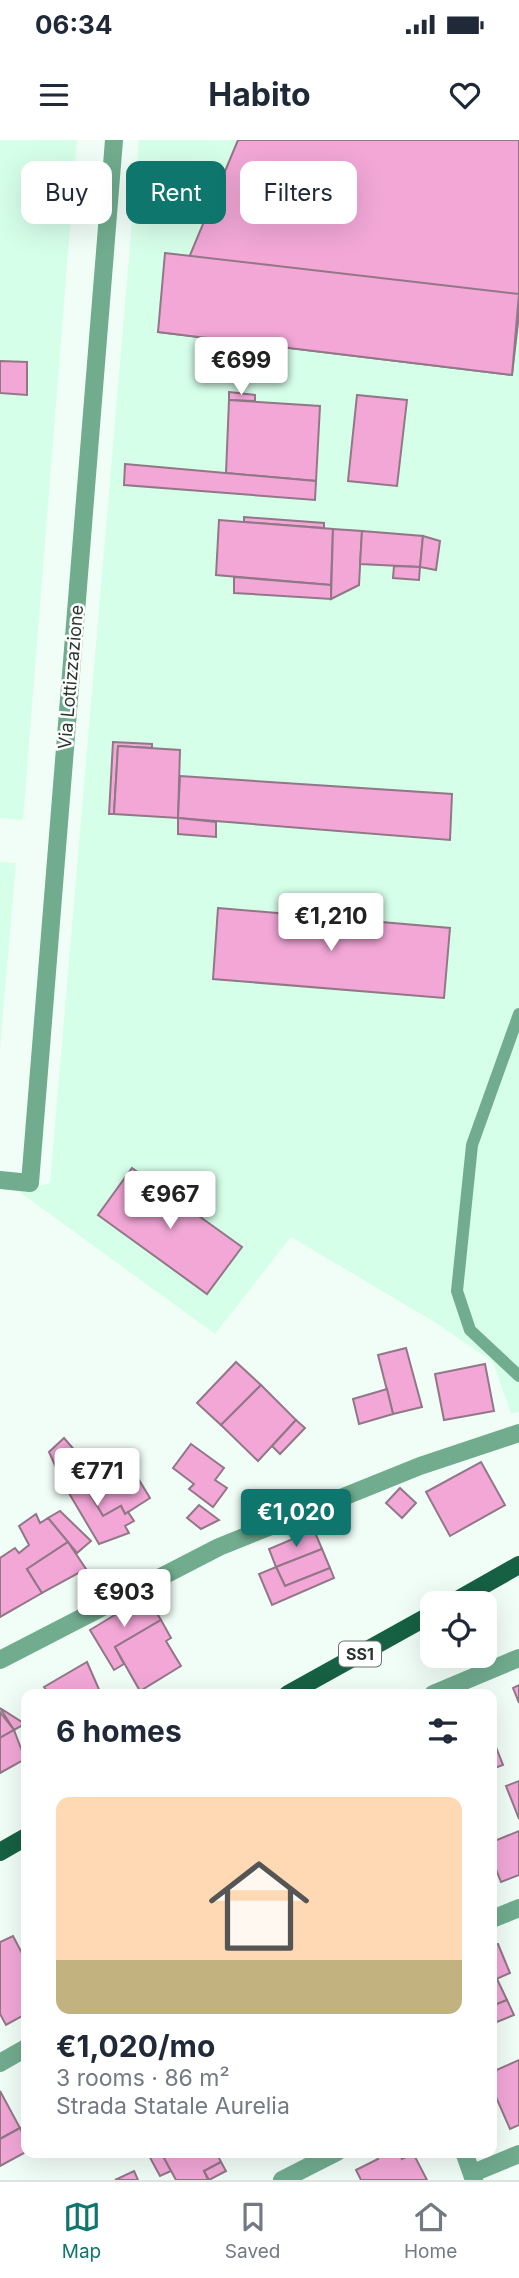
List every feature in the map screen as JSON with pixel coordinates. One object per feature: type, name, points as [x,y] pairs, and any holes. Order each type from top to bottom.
[{"type":"main road","points":[[473,1591],[519,1565]]},
{"type":"main road","name":"SS1","points":[[297,1689],[420,1621]]},
{"type":"main road","points":[[0,1852],[21,1841]]},
{"type":"street","name":"Via Lottizzazione","points":[[0,1180],[30,1183],[114,140]]},
{"type":"street","points":[[0,1660],[219,1546],[420,1466],[519,1433]]},
{"type":"street","points":[[445,1689],[519,1658]]},
{"type":"street","points":[[497,1917],[519,1908]]},
{"type":"street","points":[[0,2063],[21,2051]]},
{"type":"street","points":[[466,2158],[474,2176],[519,2154]]},
{"type":"street","points":[[282,2180],[325,2158]]},
{"type":"lane","points":[[519,1014],[472,1144],[457,1291],[470,1330],[519,1376]]},
{"type":"shaded area","points":[[0,140],[77,140],[75,161],[21,161],[21,224],[70,224],[23,820],[0,818]]},
{"type":"shaded area","points":[[139,140],[519,140],[519,1412],[511,1414],[493,1362],[436,1323],[291,1237],[215,1334],[18,1191],[50,1183],[132,224],[226,224],[226,161],[137,161]]},
{"type":"shaded area","points":[[0,862],[16,863],[0,1048]]},
{"type":"building","points":[[238,140],[519,140],[519,314],[512,375],[158,332],[203,224],[226,224],[226,169]]},
{"type":"building","points":[[165,253],[519,294],[512,375],[158,332]]},
{"type":"building","points":[[0,361],[27,362],[27,395],[0,393]]},
{"type":"building","points":[[229,392],[255,395],[255,401],[229,400]]},
{"type":"building","points":[[357,395],[407,400],[397,486],[348,481]]},
{"type":"building","points":[[229,400],[320,406],[316,481],[226,473]]},
{"type":"building","points":[[125,464],[316,481],[315,500],[124,485]]},
{"type":"building","points":[[244,517],[324,523],[324,528],[244,522]]},
{"type":"building","points":[[219,520],[333,529],[331,585],[216,575]]},
{"type":"building","points":[[333,529],[362,531],[359,585],[331,599]]},
{"type":"building","points":[[362,531],[423,536],[420,567],[360,564]]},
{"type":"building","points":[[423,536],[440,541],[436,570],[420,567]]},
{"type":"building","points":[[394,566],[420,567],[419,580],[393,578]]},
{"type":"building","points":[[234,577],[331,585],[331,599],[234,593]]},
{"type":"building","points":[[113,742],[152,744],[152,748],[118,746],[114,814],[109,814]]},
{"type":"building","points":[[118,746],[180,750],[178,818],[114,814]]},
{"type":"building","points":[[180,776],[452,794],[450,840],[178,818]]},
{"type":"building","points":[[178,818],[216,822],[216,837],[178,834]]},
{"type":"building","points":[[218,908],[450,928],[444,998],[213,979]]},
{"type":"building","points":[[132,1168],[242,1247],[207,1294],[98,1215]]},
{"type":"building","points":[[406,1348],[422,1407],[393,1414],[378,1355]]},
{"type":"building","points":[[236,1362],[261,1385],[221,1425],[197,1403]]},
{"type":"building","points":[[485,1364],[494,1411],[444,1420],[435,1374]]},
{"type":"building","points":[[261,1385],[296,1420],[258,1461],[221,1425]]},
{"type":"building","points":[[387,1389],[393,1414],[359,1424],[353,1399]]},
{"type":"building","points":[[296,1420],[305,1428],[280,1454],[272,1446]]},
{"type":"building","points":[[64,1438],[89,1467],[63,1483],[49,1452]]},
{"type":"building","points":[[191,1444],[224,1468],[215,1480],[227,1488],[213,1507],[189,1489],[194,1484],[173,1468]]},
{"type":"building","points":[[125,1457],[150,1498],[125,1514],[121,1506],[103,1516],[84,1484]]},
{"type":"building","points":[[97,1462],[102,1470],[84,1484],[103,1516],[121,1506],[125,1514],[128,1512],[134,1521],[125,1526],[129,1533],[99,1544],[63,1483]]},
{"type":"building","points":[[481,1462],[505,1505],[450,1536],[426,1492]]},
{"type":"building","points":[[400,1488],[416,1503],[402,1518],[386,1503]]},
{"type":"building","points":[[199,1505],[219,1520],[201,1529],[187,1518]]},
{"type":"building","points":[[60,1511],[91,1541],[77,1553],[48,1518]]},
{"type":"building","points":[[36,1514],[40,1523],[48,1518],[68,1542],[27,1569],[42,1593],[0,1617],[0,1558],[15,1548],[19,1553],[29,1545],[19,1526]]},
{"type":"building","points":[[314,1530],[322,1549],[276,1567],[269,1549]]},
{"type":"building","points":[[68,1542],[86,1569],[42,1593],[27,1569]]},
{"type":"building","points":[[322,1549],[330,1568],[285,1586],[276,1567]]},
{"type":"building","points":[[276,1567],[285,1586],[330,1568],[334,1578],[272,1605],[259,1574]]},
{"type":"building","points":[[146,1596],[161,1620],[115,1647],[124,1664],[114,1670],[90,1630]]},
{"type":"building","points":[[161,1620],[171,1638],[166,1641],[181,1666],[143,1689],[139,1689],[115,1647]]},
{"type":"building","points":[[87,1662],[99,1689],[45,1689],[44,1687]]},
{"type":"building","points":[[519,1685],[519,1703],[513,1688]]},
{"type":"building","points":[[0,1708],[21,1721],[21,1726],[14,1730]]},
{"type":"building","points":[[0,1712],[14,1730],[0,1738]]},
{"type":"building","points":[[14,1730],[21,1748],[21,1761],[0,1773],[0,1738]]},
{"type":"building","points":[[497,1750],[503,1765],[497,1767]]},
{"type":"building","points":[[519,1781],[519,1819],[506,1786]]},
{"type":"building","points":[[519,1831],[519,1875],[501,1882],[497,1872],[497,1840]]},
{"type":"building","points":[[13,1936],[21,1951],[21,2017],[6,2025],[0,2014],[0,1942]]},
{"type":"building","points":[[497,1944],[510,1973],[497,1979]]},
{"type":"building","points":[[497,1979],[507,2000],[497,2004]]},
{"type":"building","points":[[507,2000],[514,2015],[497,2022],[497,2004]]},
{"type":"building","points":[[519,2060],[519,2125],[510,2129],[497,2099],[497,2070]]},
{"type":"building","points":[[0,2091],[20,2128],[0,2139]]},
{"type":"building","points":[[20,2128],[21,2130],[21,2155],[0,2166],[0,2139]]},
{"type":"building","points":[[150,2158],[164,2158],[171,2171],[160,2176]]},
{"type":"building","points":[[164,2158],[219,2158],[221,2162],[204,2171],[208,2180],[176,2180]]},
{"type":"building","points":[[416,2158],[427,2180],[361,2180],[356,2170],[378,2159]]},
{"type":"building","points":[[221,2162],[226,2171],[209,2180],[204,2171]]},
{"type":"building","points":[[134,2171],[138,2180],[115,2180]]}]
